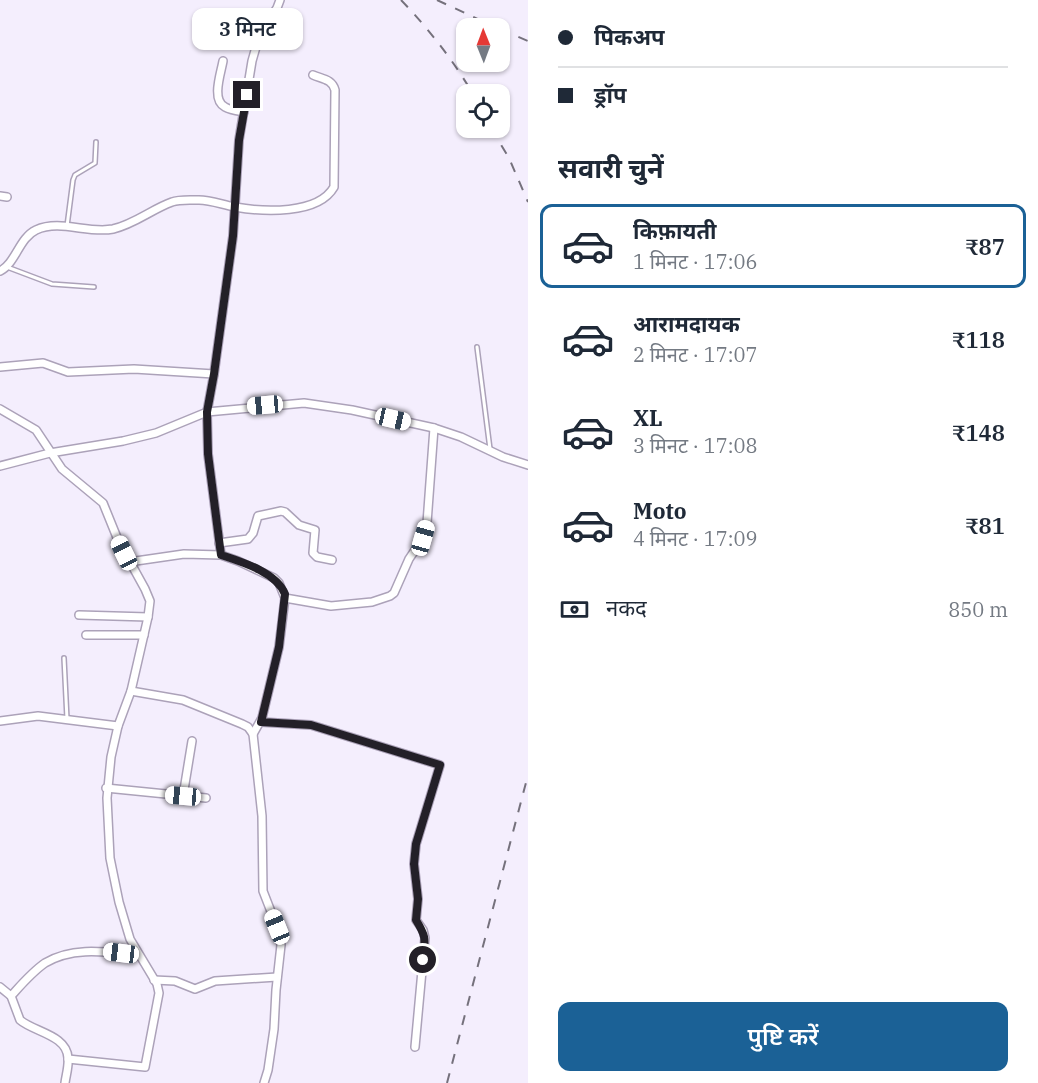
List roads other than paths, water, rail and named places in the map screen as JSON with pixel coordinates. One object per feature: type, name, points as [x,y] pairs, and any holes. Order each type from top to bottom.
[{"type":"street","points":[[221,555],[208,454],[207,412],[236,207],[239,140],[252,62],[260,33],[280,0]]},
{"type":"street","points":[[223,61],[218,99],[224,107],[244,112]]},
{"type":"street","points":[[3,269],[34,231],[52,226],[112,229],[146,216],[173,201],[202,200],[259,210],[310,205],[330,193],[334,187],[335,178],[335,90],[329,81],[313,75]]},
{"type":"street","points":[[0,367],[43,363],[69,372],[134,369],[214,374]]},
{"type":"street","points":[[0,466],[50,453],[156,433],[207,412],[304,403],[352,410],[434,428],[528,465]]},
{"type":"street","points":[[0,409],[36,430],[50,453],[71,478],[103,503],[118,540],[148,596],[150,607],[131,691],[118,726],[106,788],[110,858],[127,930],[138,956],[154,980],[159,993],[145,1067],[68,1059]]},
{"type":"street","points":[[285,598],[331,606],[372,602],[394,593],[404,568],[423,538],[427,523],[434,428]]},
{"type":"street","points":[[219,543],[248,539],[253,533],[258,516],[281,511],[299,525],[315,531],[313,553],[317,557],[332,560]]},
{"type":"street","points":[[129,562],[184,554],[221,555],[274,578],[283,590],[285,598],[279,647],[261,722],[253,734]]},
{"type":"street","points":[[79,615],[148,617]]},
{"type":"street","points":[[86,635],[144,635]]},
{"type":"street","points":[[131,691],[193,704],[242,724],[248,727],[253,734],[262,816],[263,891],[277,927],[281,945],[274,1029],[264,1083]]},
{"type":"street","points":[[0,721],[38,716],[118,726]]},
{"type":"street","points":[[261,722],[311,725],[440,765],[416,844],[414,864],[419,925],[425,938],[415,1047]]},
{"type":"street","points":[[183,796],[192,741]]},
{"type":"street","points":[[106,788],[206,798]]},
{"type":"street","points":[[10,996],[41,966],[56,958],[84,951],[138,956]]},
{"type":"street","points":[[154,980],[175,981],[195,989],[215,981],[277,977]]},
{"type":"street","points":[[0,987],[10,996],[20,1020],[58,1041],[66,1049],[68,1059],[65,1083]]},
{"type":"lane","points":[[67,226],[73,180],[75,175],[95,163],[96,142]]},
{"type":"lane","points":[[3,269],[52,284],[94,287]]},
{"type":"lane","points":[[477,347],[490,451]]},
{"type":"lane","points":[[64,658],[67,719]]},
{"type":"railway","points":[[401,0],[440,45],[467,84]]},
{"type":"railway","points":[[437,0],[476,18]]},
{"type":"railway","points":[[510,33],[528,41]]},
{"type":"railway","points":[[497,138],[509,158],[528,202]]},
{"type":"railway","points":[[447,1083],[528,775]]}]
